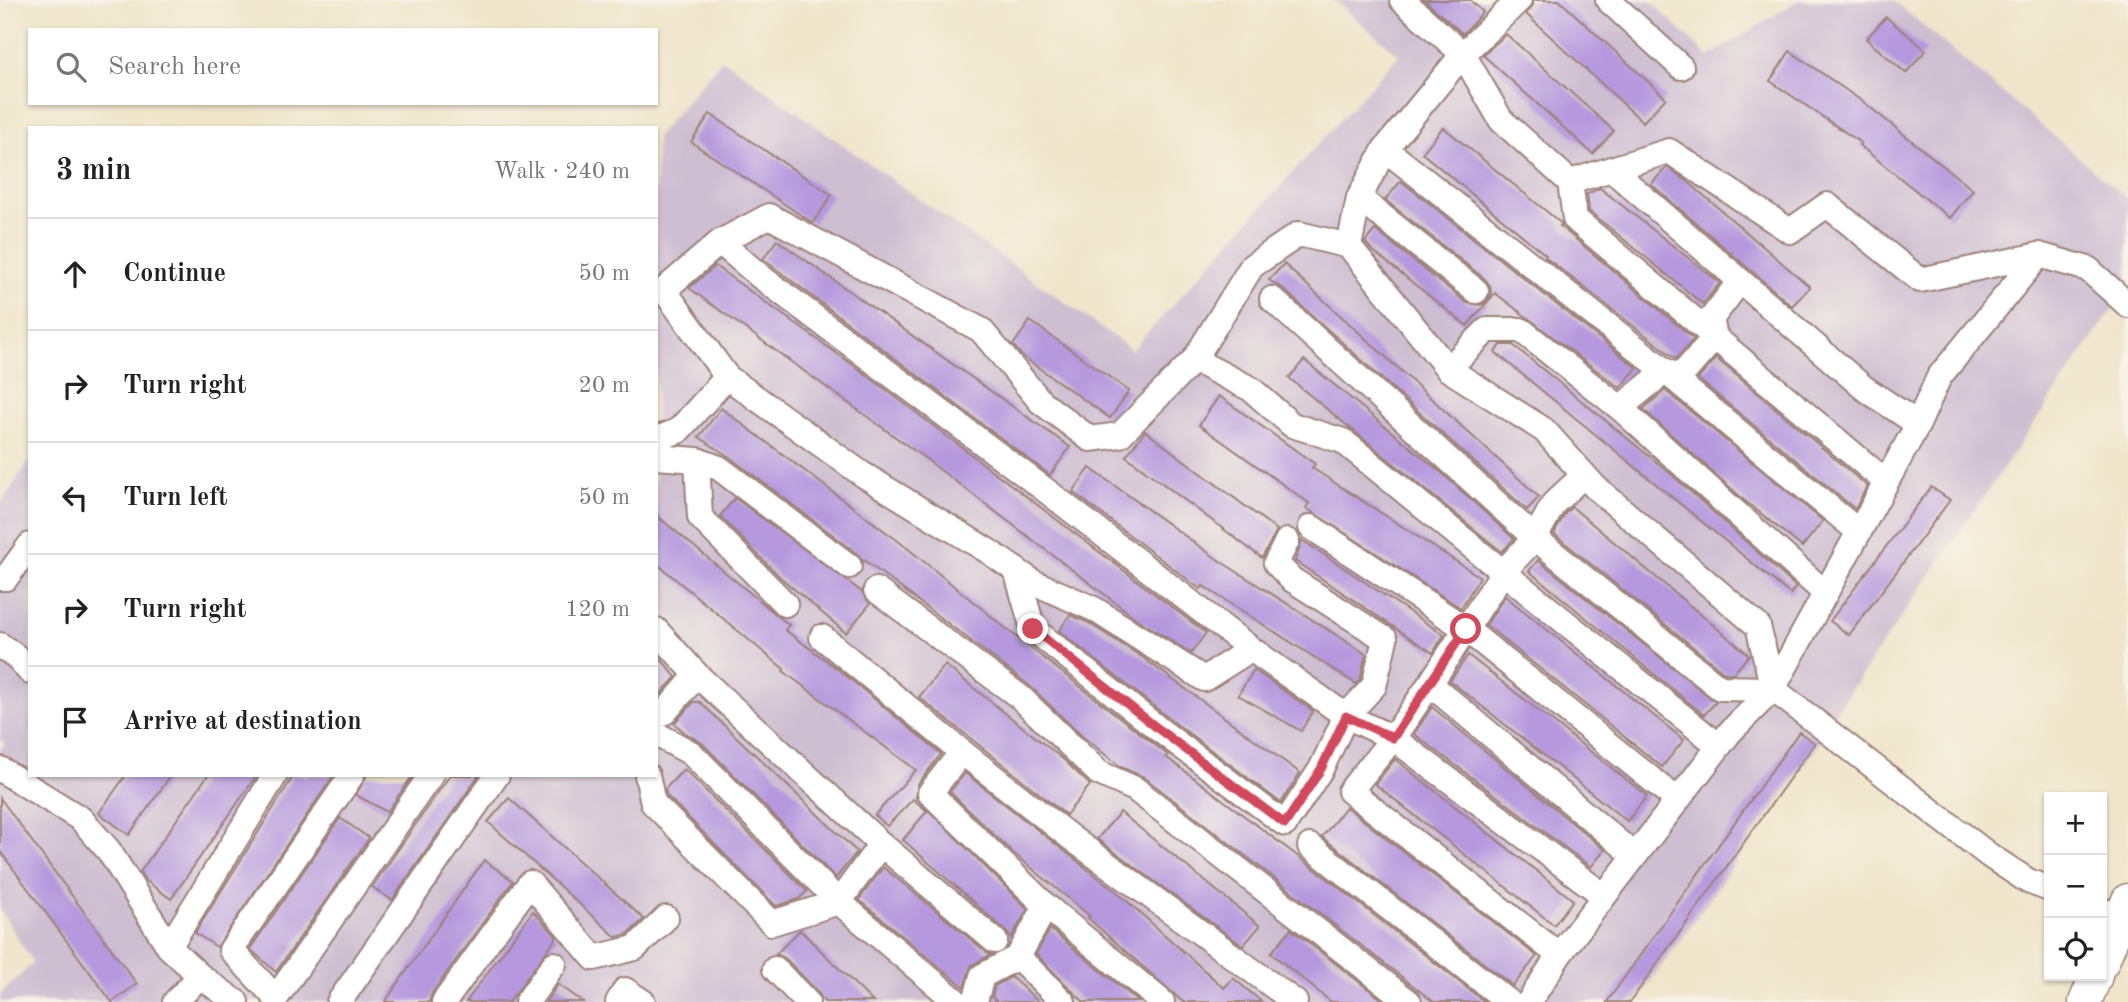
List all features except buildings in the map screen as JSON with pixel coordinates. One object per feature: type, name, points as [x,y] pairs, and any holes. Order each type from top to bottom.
[{"type":"main road","points":[[2107,949],[2120,912]]},
{"type":"main road","points":[[2085,1002],[2094,981]]},
{"type":"lane","points":[[1402,0],[1463,54],[1501,120],[1570,182],[1575,219],[1886,482]]},
{"type":"lane","points":[[1608,0],[1681,67]]},
{"type":"lane","points":[[1349,246],[1359,198],[1385,149],[1463,54],[1515,2]]},
{"type":"lane","points":[[1385,149],[1665,371],[1859,532]]},
{"type":"lane","points":[[1570,182],[1669,151],[1790,231],[1827,205],[1920,280],[2039,255],[2088,269],[2128,305]]},
{"type":"lane","points":[[1611,169],[1864,388],[1918,424]]},
{"type":"lane","points":[[1359,198],[1476,291]]},
{"type":"lane","points":[[1251,649],[1204,679],[1094,609],[1033,582],[988,551],[862,474],[727,377],[664,290],[720,242],[769,216],[981,330],[1041,402],[1090,439],[1120,435],[1194,360],[1252,266],[1299,234],[1349,246],[1448,369],[1544,430],[1595,487],[1758,626],[1773,689]]},
{"type":"lane","points":[[720,242],[761,277],[1048,492],[1251,649],[1346,716],[1393,738],[1603,895]]},
{"type":"lane","points":[[1529,1002],[1559,955],[1634,855],[1719,746],[1773,689],[1918,424],[1939,377],[2039,255]]},
{"type":"lane","points":[[1715,337],[1711,319],[1740,281]]},
{"type":"lane","points":[[1272,299],[1535,538],[1720,688],[1773,689],[1990,856],[2028,881],[2044,888]]},
{"type":"lane","points":[[1448,369],[1487,330],[1521,330],[1620,408],[1825,593]]},
{"type":"lane","points":[[1665,371],[1680,377],[1715,337]]},
{"type":"lane","points":[[1194,360],[1251,389],[1292,425],[1343,440],[1719,746]]},
{"type":"lane","points":[[1620,408],[1665,371]]},
{"type":"lane","points":[[658,438],[678,431],[727,377]]},
{"type":"lane","points":[[658,457],[697,460],[719,468],[849,566]]},
{"type":"lane","points":[[697,460],[700,517],[785,604]]},
{"type":"lane","points":[[1559,955],[1350,791],[1393,738],[1503,572],[1535,538],[1554,503],[1584,475]]},
{"type":"lane","points":[[1311,527],[1466,629],[1677,800]]},
{"type":"lane","points":[[1016,570],[1033,629],[1161,731],[1285,824],[1321,769],[1346,716],[1374,686],[1385,639],[1291,579],[1276,563],[1287,541]]},
{"type":"lane","points":[[0,578],[6,578],[28,548]]},
{"type":"lane","points":[[876,590],[1020,697],[1099,773],[1135,789],[1409,1002]]},
{"type":"lane","points":[[658,632],[697,675],[881,844],[995,941]]},
{"type":"lane","points":[[822,637],[1070,837],[1295,1002]]},
{"type":"lane","points":[[0,645],[28,670]]},
{"type":"lane","points":[[658,715],[665,712],[697,675]]},
{"type":"lane","points":[[1430,684],[1634,855]]},
{"type":"lane","points":[[658,735],[691,753],[839,902],[957,1002]]},
{"type":"lane","points":[[962,752],[930,793],[1046,906],[1162,1002]]},
{"type":"lane","points":[[0,769],[45,786],[80,819],[109,850],[169,947],[200,976],[236,1002]]},
{"type":"lane","points":[[169,947],[274,777]]},
{"type":"lane","points":[[351,777],[230,950],[277,1000],[430,777]]},
{"type":"lane","points":[[339,1002],[496,777]]},
{"type":"lane","points":[[647,777],[653,803],[772,923],[839,902],[881,844]]},
{"type":"lane","points":[[1310,846],[1509,1002]]},
{"type":"lane","points":[[444,1002],[530,883],[594,958],[635,948],[666,918]]},
{"type":"lane","points":[[975,1002],[982,976],[1018,957],[1046,906]]},
{"type":"lane","points":[[1018,957],[1063,1002]]},
{"type":"lane","points":[[527,1002],[554,964]]},
{"type":"lane","points":[[775,969],[807,1002]]},
{"type":"lane","points":[[175,1002],[200,976]]},
{"type":"lane","points":[[618,1002],[625,990],[643,1002]]},
{"type":"shaded area","points":[[1334,0],[1650,0],[1708,57],[1800,0],[1893,0],[2128,199],[2128,287],[1837,710],[1812,754],[1636,1002],[0,1002],[0,995],[33,963],[0,909],[0,749],[5,743],[0,739],[0,505],[28,463],[28,777],[658,777],[658,135],[722,59],[1132,350],[1399,55]]},
{"type":"route","points":[[1033,629],[1161,731],[1285,824],[1321,769],[1346,716],[1393,738],[1466,629]]}]
